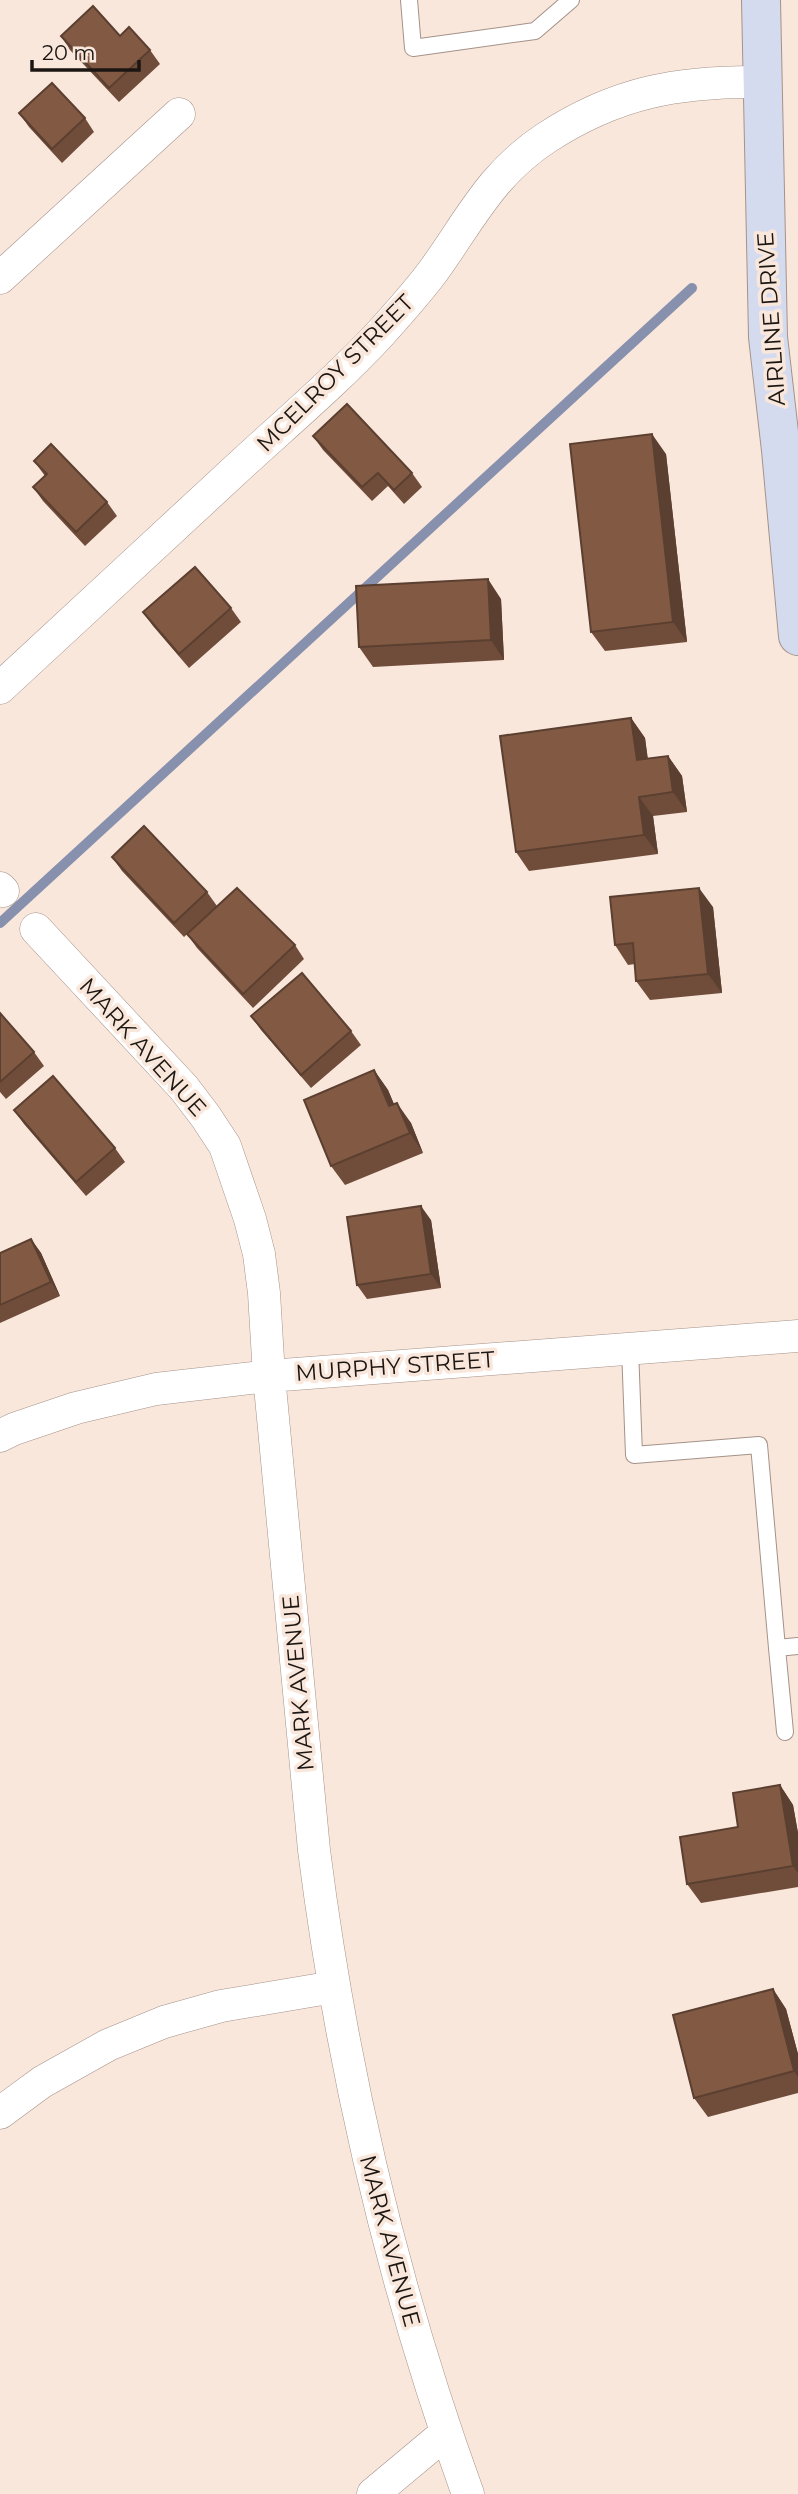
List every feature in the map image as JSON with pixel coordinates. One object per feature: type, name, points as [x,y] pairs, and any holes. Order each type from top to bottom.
[{"type":"main road","name":"AIRLINE DRIVE","points":[[761,0],[768,337],[790,449],[798,636]]},
{"type":"street","name":"MCELROY STREET","points":[[0,688],[365,350],[415,294],[479,200],[507,168],[544,139],[580,117],[614,102],[687,84],[762,82]]},
{"type":"street","points":[[0,278],[178,114]]},
{"type":"street","name":"MARK AVENUE","points":[[36,929],[184,1088],[225,1146],[259,1254],[314,1850],[334,1987],[357,2110],[384,2229],[446,2432],[468,2494]]},
{"type":"street","name":"MURPHY STREET","points":[[0,1436],[76,1408],[142,1392],[269,1376],[798,1336]]},
{"type":"street","points":[[0,2113],[53,2076],[108,2045],[164,2022],[221,2006],[334,1987]]},
{"type":"street","points":[[373,2494],[446,2432]]},
{"type":"lane","points":[[409,0],[413,48],[535,31],[571,0]]},
{"type":"lane","points":[[630,1348],[634,1455],[759,1445],[785,1732]]},
{"type":"lane","points":[[777,1648],[798,1646]]},
{"type":"building","points":[[93,6],[120,36],[129,27],[150,50],[109,88],[61,36]]},
{"type":"building","points":[[52,83],[85,118],[52,149],[19,113]]},
{"type":"building","points":[[347,404],[412,473],[394,490],[378,473],[362,487],[313,436]]},
{"type":"building","points":[[652,434],[673,622],[591,632],[570,444]]},
{"type":"building","points":[[51,444],[107,502],[76,532],[33,487],[47,474],[34,461]]},
{"type":"building","points":[[195,567],[231,608],[179,654],[143,612]]},
{"type":"building","points":[[488,579],[491,640],[359,647],[356,586]]},
{"type":"building","points":[[631,718],[637,760],[668,756],[673,792],[639,797],[644,835],[516,852],[500,736]]},
{"type":"building","points":[[144,826],[207,892],[174,923],[112,857]]},
{"type":"building","points":[[237,888],[295,945],[243,994],[187,934]]},
{"type":"building","points":[[699,888],[708,974],[636,981],[633,943],[615,945],[610,897]]},
{"type":"building","points":[[302,973],[351,1031],[301,1075],[251,1016]]},
{"type":"building","points":[[0,1013],[34,1052],[0,1082]]},
{"type":"building","points":[[374,1070],[389,1106],[397,1103],[410,1133],[331,1166],[304,1100]]},
{"type":"building","points":[[53,1076],[115,1148],[76,1182],[14,1110]]},
{"type":"building","points":[[421,1206],[431,1274],[357,1285],[347,1217]]},
{"type":"building","points":[[31,1239],[51,1282],[0,1305],[0,1253]]},
{"type":"building","points":[[780,1785],[793,1866],[687,1884],[680,1837],[738,1827],[733,1793]]},
{"type":"building","points":[[773,1989],[794,2071],[694,2098],[673,2015]]},
{"type":"waterway","points":[[0,923],[692,288]]}]
